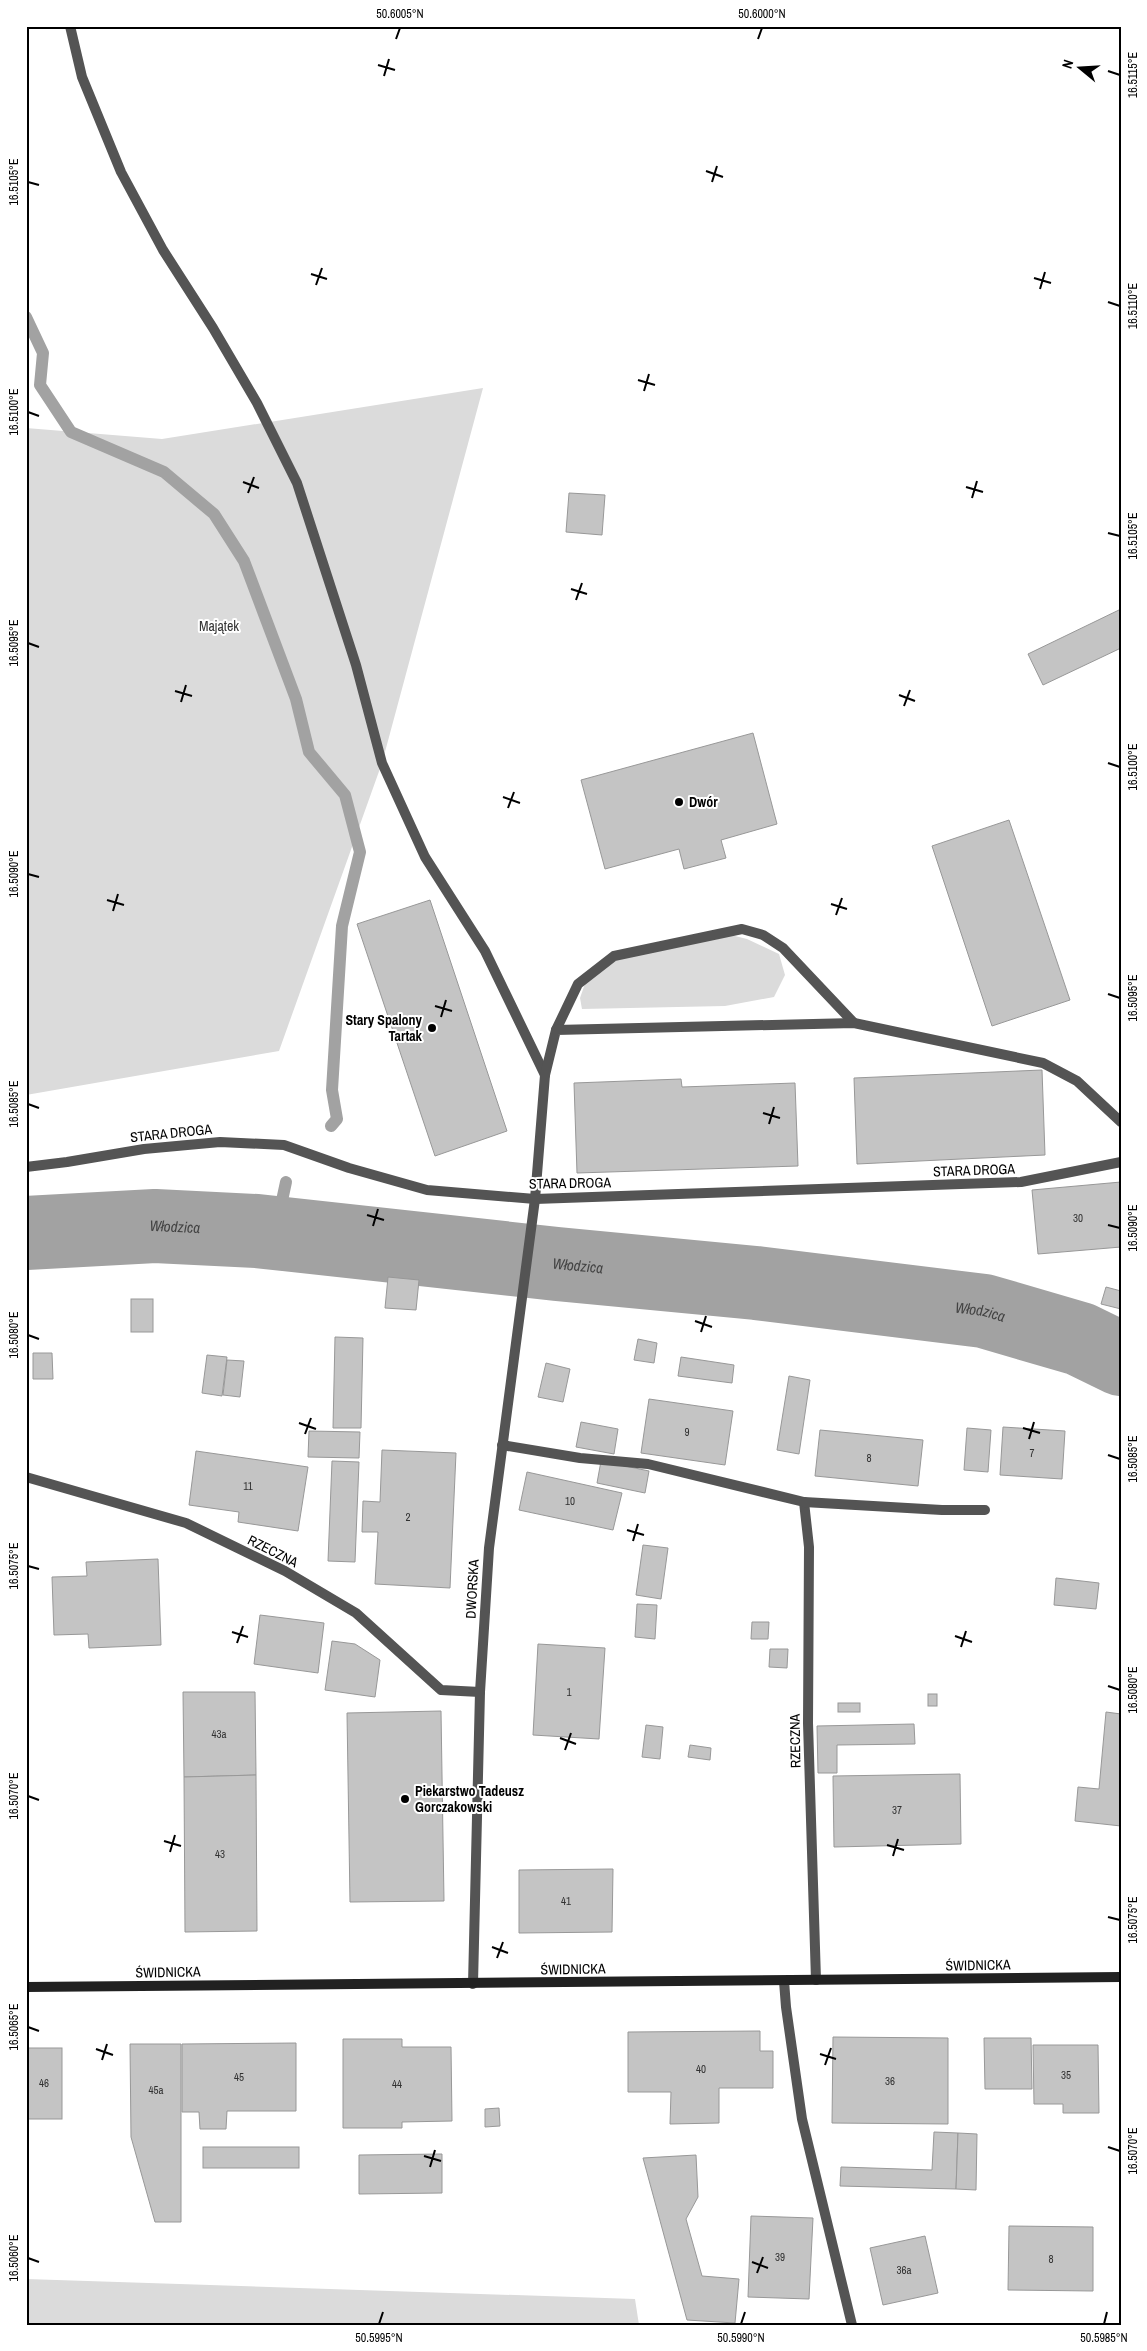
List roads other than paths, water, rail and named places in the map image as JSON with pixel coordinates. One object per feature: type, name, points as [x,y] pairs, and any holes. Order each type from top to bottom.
[{"type":"street","points":[[70,26],[82,77],[121,172],[163,250],[213,328],[252,395],[297,483],[356,665],[382,763],[425,857],[485,951],[545,1075]]},
{"type":"street","points":[[854,1023],[783,948],[763,935],[742,929],[614,956],[578,984],[556,1030],[854,1023],[1043,1063],[1077,1081],[1121,1122]]},
{"type":"street","name":"DWORSKA","points":[[473,1984],[480,1692],[488,1548],[531,1224],[545,1075],[556,1030]]},
{"type":"street","name":"STARA DROGA","points":[[26,1167],[144,1149],[220,1142],[284,1145],[349,1168],[426,1190],[534,1199],[1020,1182],[1077,1173],[1121,1162]]},
{"type":"street","points":[[502,1445],[580,1458],[648,1464],[804,1502],[942,1510],[985,1510]]},
{"type":"street","name":"RZECZNA","points":[[26,1476],[186,1523],[284,1571],[356,1613],[441,1690],[480,1692]]},
{"type":"street","name":"RZECZNA","points":[[804,1502],[809,1547],[808,1723],[816,1980]]},
{"type":"street","name":"ŚWIDNICKA","points":[[26,1987],[1121,1977]]},
{"type":"street","points":[[784,1981],[802,2119],[852,2325]]},
{"type":"waterway","points":[[26,317],[43,353],[40,385],[71,432],[164,472],[214,514],[244,561],[296,699],[309,752],[345,795],[360,852],[342,926],[332,1090],[337,1119],[331,1126]]},
{"type":"waterway","points":[[275,1233],[286,1182]]},
{"type":"waterway","name":"Włodzica","points":[[26,1233],[155,1226],[257,1231],[557,1264],[756,1283],[984,1311],[1080,1339],[1121,1359]]},
{"type":"place","name":"Dwór","points":[[679,802]]},
{"type":"place","name":"Stary Spalony Tartak","points":[[432,1028]]},
{"type":"place","name":"Piekarstwo Tadeusz Gorczakowski","points":[[405,1799]]},
{"type":"park label","name":"Majątek","points":[[219,626]]}]
